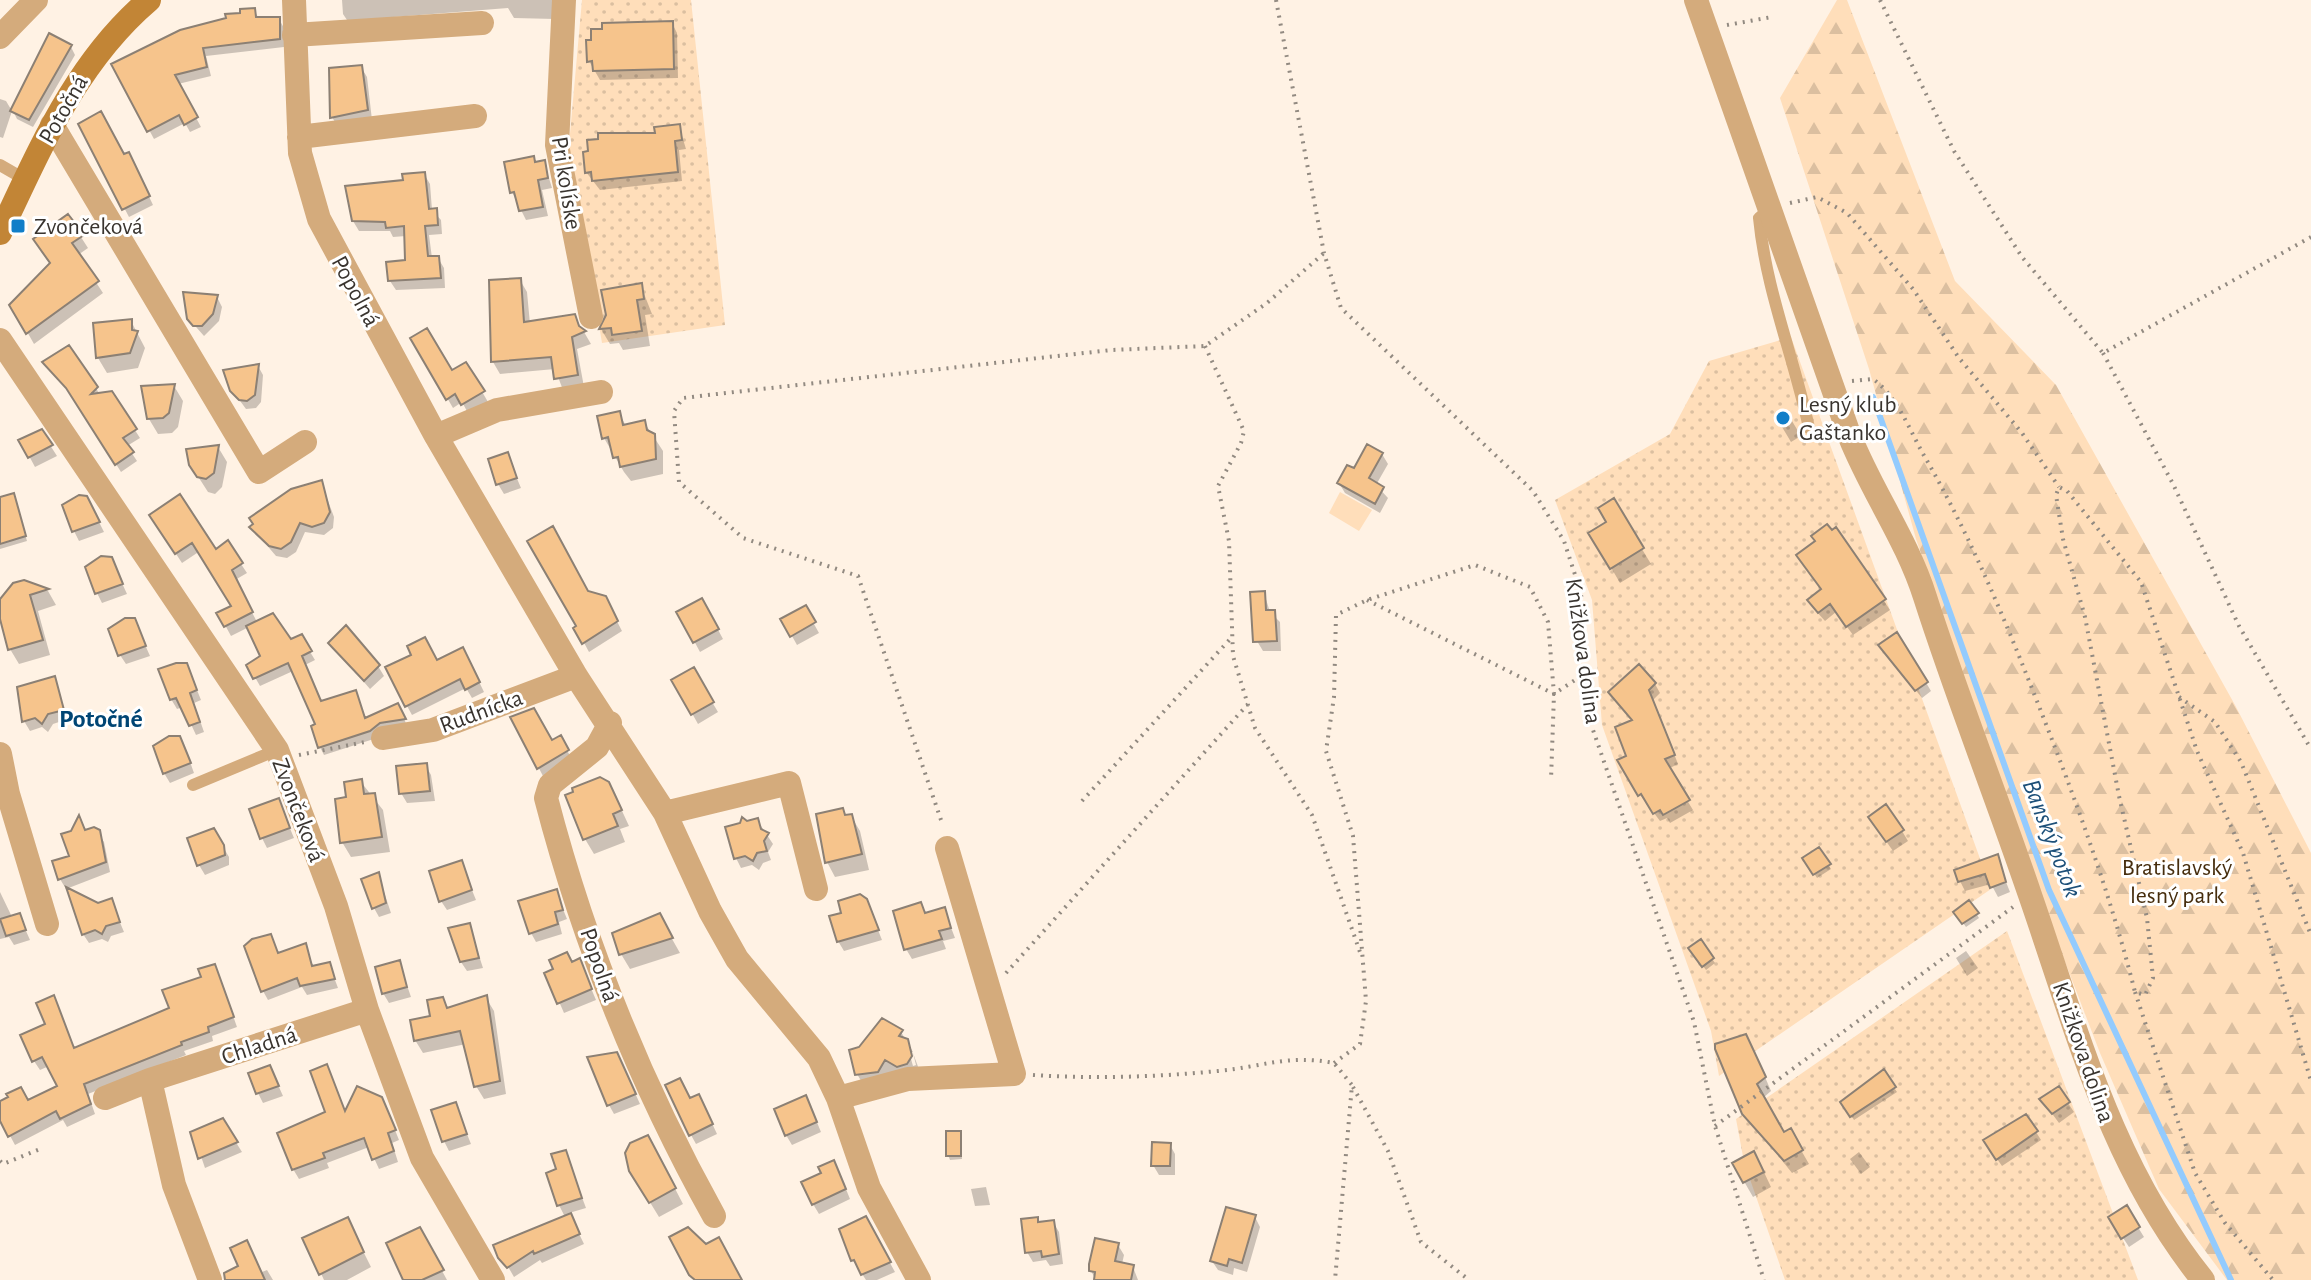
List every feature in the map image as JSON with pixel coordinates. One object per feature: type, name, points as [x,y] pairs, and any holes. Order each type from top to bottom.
[{"type":"street","points":[[0,37],[36,0]]},
{"type":"street","name":"Potočná","points":[[0,233],[52,125],[90,62],[149,0]]},
{"type":"street","name":"Popolná","points":[[294,0],[299,137],[307,184],[319,219],[436,436],[576,676],[610,723],[665,813],[710,911],[737,959],[819,1058],[838,1098],[869,1188],[919,1280]]},
{"type":"street","name":"Pri kolíske","points":[[564,0],[557,145],[591,317]]},
{"type":"street","name":"Knižkova dolina","points":[[1696,0],[1862,466],[1910,554],[1942,657],[2030,894],[2086,1065],[2118,1145],[2143,1195],[2203,1280]]},
{"type":"street","points":[[294,35],[482,23]]},
{"type":"street","points":[[299,137],[475,116]]},
{"type":"street","points":[[52,125],[259,472],[305,442]]},
{"type":"street","name":"Zvončeková","points":[[0,340],[287,753],[367,1010],[422,1158],[493,1280]]},
{"type":"street","points":[[436,436],[497,410],[601,392]]},
{"type":"street","name":"Rudnícka","points":[[383,738],[433,730],[576,676]]},
{"type":"street","name":"Popolná","points":[[610,723],[597,747],[550,785],[546,798],[619,1020],[670,1136],[714,1216]]},
{"type":"street","points":[[0,754],[8,794],[47,924]]},
{"type":"street","points":[[665,813],[789,783],[816,889]]},
{"type":"street","points":[[838,1098],[908,1079],[1014,1074],[947,848]]},
{"type":"street","name":"Chladná","points":[[105,1098],[150,1080],[367,1010]]},
{"type":"street","points":[[150,1080],[174,1185],[210,1280]]},
{"type":"lane","points":[[0,165],[26,180]]},
{"type":"lane","points":[[1772,207],[1759,218],[1761,235],[1778,321],[1809,428]]},
{"type":"lane","points":[[193,785],[287,753]]},
{"type":"path","name":"Knižkova dolina","points":[[1276,0],[1324,253],[1341,308],[1533,491],[1564,541],[1581,593],[1585,673],[1592,727],[1694,1022],[1715,1126],[1764,1280]]},
{"type":"path","points":[[1880,0],[1924,95],[1980,191],[2022,257],[2103,353],[2173,484],[2239,626],[2311,749]]},
{"type":"path","points":[[1721,26],[1772,17]]},
{"type":"path","points":[[1772,207],[1817,197],[1847,213],[1921,300],[1959,358],[2022,433],[2059,487],[2067,491],[2141,582],[2197,751],[2243,853],[2311,1081]]},
{"type":"path","points":[[2103,353],[2311,237]]},
{"type":"path","points":[[941,820],[858,576],[743,538],[679,482],[674,411],[683,398],[1111,350],[1205,346],[1267,303],[1324,253]]},
{"type":"path","points":[[1205,346],[1244,431],[1218,486],[1229,541],[1233,656],[1255,728],[1312,815],[1363,961]]},
{"type":"path","points":[[1834,385],[1865,378],[1882,386],[1955,508],[1990,585],[2113,902],[2135,992],[2195,1173],[2225,1223],[2273,1280]]},
{"type":"path","points":[[2059,487],[2056,495],[2063,539],[2085,617],[2119,796],[2147,918],[2153,978],[2145,995],[2135,992]]},
{"type":"path","points":[[1334,1063],[1360,1044],[1366,1001],[1353,836],[1326,751],[1334,697],[1336,615],[1367,600],[1475,565],[1530,587],[1548,622],[1554,694],[1551,780]]},
{"type":"path","points":[[1367,600],[1457,649],[1554,694]]},
{"type":"path","points":[[1082,801],[1232,637]]},
{"type":"path","points":[[1554,694],[1585,673]]},
{"type":"path","points":[[2179,697],[2215,722],[2241,762],[2311,935]]},
{"type":"path","points":[[991,990],[1248,704]]},
{"type":"path","points":[[287,753],[383,738]]},
{"type":"path","points":[[1715,1126],[2030,894]]},
{"type":"path","points":[[1014,1074],[1110,1080],[1222,1071],[1301,1057],[1334,1063],[1352,1085],[1388,1151],[1421,1242],[1469,1280]]},
{"type":"path","points":[[1335,1280],[1352,1085]]},
{"type":"path","points":[[0,1161],[3,1164],[40,1149]]},
{"type":"green space","points":[[582,0],[691,0],[725,325],[602,343],[569,145]]},
{"type":"green space","name":"Bratislavský lesný park","points":[[1837,0],[1847,0],[1955,281],[2056,385],[2235,705],[2311,853],[2311,1280],[2227,1280],[2159,1189],[2100,1053],[2039,894],[1916,539],[1869,369],[1780,98]]},
{"type":"green space","points":[[1791,337],[1991,889],[1719,1076],[1711,1031],[1602,725],[1592,600],[1555,500],[1670,434],[1709,361]]},
{"type":"green space","points":[[1340,492],[1372,510],[1359,531],[1329,513]]},
{"type":"green space","points":[[2007,931],[2138,1280],[1785,1280],[1744,1162],[1736,1119]]},
{"type":"building","points":[[255,8],[256,17],[280,17],[280,39],[203,48],[207,67],[175,75],[198,117],[184,125],[179,115],[147,132],[111,64],[180,30],[226,18],[225,14],[240,13],[240,9]]},
{"type":"building","points":[[673,21],[674,69],[593,71],[592,61],[587,62],[586,40],[591,40],[591,29],[602,29],[602,23]]},
{"type":"building","points":[[49,33],[72,45],[29,120],[10,111]]},
{"type":"building","points":[[362,65],[368,110],[330,118],[329,68]]},
{"type":"building","points":[[101,111],[124,154],[129,152],[150,196],[122,210],[78,124]]},
{"type":"building","points":[[680,124],[682,140],[675,141],[678,172],[592,181],[591,172],[585,173],[583,152],[588,151],[587,140],[598,139],[598,133],[655,133],[654,127]]},
{"type":"building","points":[[534,156],[535,162],[545,160],[548,178],[538,180],[543,207],[519,211],[514,192],[510,193],[504,162]]},
{"type":"building","points":[[425,172],[429,209],[437,208],[438,225],[425,226],[428,256],[439,256],[441,278],[388,281],[386,262],[405,260],[404,226],[386,228],[385,222],[352,221],[345,186],[403,180],[402,174]]},
{"type":"building","points":[[68,214],[84,235],[72,243],[99,281],[26,334],[9,305],[50,263],[33,239]]},
{"type":"building","points":[[521,278],[524,322],[575,314],[579,326],[586,331],[572,337],[578,375],[554,379],[551,357],[491,362],[489,280]]},
{"type":"building","points":[[642,283],[644,299],[637,300],[642,331],[612,335],[611,328],[599,329],[606,315],[601,290]]},
{"type":"building","points":[[183,292],[218,295],[213,314],[202,326],[193,326],[187,319]]},
{"type":"building","points":[[132,319],[132,330],[138,331],[130,353],[96,358],[93,323]]},
{"type":"building","points":[[427,328],[452,370],[466,362],[485,391],[461,405],[455,394],[446,400],[410,338]]},
{"type":"building","points":[[69,345],[98,387],[91,394],[112,391],[137,429],[123,438],[134,452],[115,465],[66,388],[42,362]]},
{"type":"building","points":[[259,364],[255,395],[247,401],[239,400],[230,391],[223,370]]},
{"type":"building","points":[[175,384],[169,413],[163,418],[147,419],[141,386]]},
{"type":"building","points":[[620,411],[623,425],[645,420],[647,430],[655,434],[656,459],[620,467],[618,457],[613,458],[608,437],[602,439],[597,416]]},
{"type":"building","points":[[42,429],[53,445],[28,458],[18,440]]},
{"type":"building","points":[[1367,444],[1383,453],[1369,478],[1384,487],[1375,504],[1337,483],[1347,465],[1354,468]]},
{"type":"building","points":[[219,445],[214,473],[206,479],[197,477],[189,465],[186,449]]},
{"type":"building","points":[[508,452],[517,478],[496,485],[488,459]]},
{"type":"building","points":[[322,480],[330,512],[324,523],[312,527],[300,523],[291,542],[281,549],[269,546],[249,527],[253,524],[249,518],[291,489]]},
{"type":"building","points":[[14,493],[26,536],[0,544],[0,497]]},
{"type":"building","points":[[180,494],[216,549],[228,540],[243,563],[232,570],[253,612],[224,627],[216,613],[231,606],[192,543],[175,554],[149,515]]},
{"type":"building","points":[[79,495],[87,496],[100,522],[72,532],[62,505]]},
{"type":"building","points":[[1614,498],[1644,548],[1610,569],[1588,533],[1606,522],[1598,508]]},
{"type":"building","points":[[1827,524],[1832,530],[1836,527],[1886,599],[1846,627],[1830,604],[1818,613],[1807,600],[1821,589],[1796,555],[1815,541],[1811,536]]},
{"type":"building","points":[[553,526],[588,591],[606,596],[618,621],[582,644],[573,628],[576,626],[527,541]]},
{"type":"building","points":[[101,556],[112,557],[123,584],[95,594],[85,567]]},
{"type":"building","points":[[24,580],[49,589],[30,595],[43,640],[8,650],[0,619],[0,599],[13,583]]},
{"type":"building","points":[[1265,591],[1266,610],[1275,610],[1277,641],[1253,642],[1250,592]]},
{"type":"building","points":[[702,598],[719,629],[693,643],[676,612]]},
{"type":"building","points":[[806,605],[816,622],[790,637],[780,619]]},
{"type":"building","points":[[273,613],[291,639],[302,634],[312,651],[302,656],[321,701],[356,690],[365,718],[398,703],[406,719],[380,723],[370,731],[318,748],[311,726],[315,724],[288,663],[253,679],[246,665],[260,656],[246,626]]},
{"type":"building","points":[[125,618],[135,618],[146,646],[118,656],[108,629]]},
{"type":"building","points":[[346,625],[380,665],[364,681],[328,643]]},
{"type":"building","points":[[1897,632],[1928,682],[1915,691],[1878,645]]},
{"type":"building","points":[[425,637],[437,660],[463,647],[480,682],[465,690],[460,679],[405,707],[385,667],[411,655],[407,646]]},
{"type":"building","points":[[187,663],[197,690],[190,693],[200,722],[189,726],[176,698],[170,700],[158,669]]},
{"type":"building","points":[[1639,664],[1656,683],[1649,690],[1675,755],[1665,759],[1690,800],[1663,815],[1660,810],[1653,814],[1641,794],[1638,796],[1617,760],[1626,756],[1615,727],[1632,720],[1608,692]]},
{"type":"building","points":[[694,667],[714,702],[691,715],[671,680]]},
{"type":"building","points":[[55,676],[64,710],[48,714],[42,724],[35,718],[22,722],[17,687]]},
{"type":"building","points":[[534,708],[552,740],[561,735],[569,750],[537,769],[510,717]]},
{"type":"building","points":[[169,736],[180,736],[191,763],[163,774],[153,746]]},
{"type":"building","points":[[427,763],[430,791],[399,794],[396,766]]},
{"type":"building","points":[[600,777],[609,782],[622,810],[613,814],[618,826],[583,840],[565,795],[573,792],[572,788]]},
{"type":"building","points":[[362,779],[364,794],[375,793],[382,837],[340,843],[335,799],[346,797],[344,782]]},
{"type":"building","points":[[279,798],[290,828],[260,839],[249,809]]},
{"type":"building","points":[[1886,804],[1904,830],[1886,842],[1868,817]]},
{"type":"building","points":[[843,808],[845,815],[852,814],[862,854],[825,863],[816,814]]},
{"type":"building","points":[[79,815],[85,830],[94,827],[100,830],[106,862],[58,880],[52,861],[69,856],[61,834],[71,831]]},
{"type":"building","points":[[742,817],[747,821],[758,818],[761,829],[769,833],[764,841],[767,851],[757,853],[753,861],[745,856],[734,859],[725,827],[740,823]]},
{"type":"building","points":[[214,828],[224,845],[225,855],[197,866],[187,838]]},
{"type":"building","points":[[1819,847],[1831,864],[1813,875],[1802,858]]},
{"type":"building","points":[[1998,854],[2006,882],[1990,888],[1985,874],[1958,882],[1954,870]]},
{"type":"building","points":[[462,860],[472,890],[439,902],[429,871]]},
{"type":"building","points":[[379,872],[386,903],[372,909],[361,879]]},
{"type":"building","points":[[66,887],[98,903],[112,898],[120,922],[106,926],[102,934],[95,930],[82,935]]},
{"type":"building","points":[[557,889],[563,910],[555,912],[558,924],[529,934],[518,901]]},
{"type":"building","points":[[860,894],[867,899],[879,930],[837,942],[829,916],[841,913],[838,901]]},
{"type":"building","points":[[1969,900],[1979,913],[1962,924],[1953,912]]},
{"type":"building","points":[[921,902],[925,913],[945,907],[951,928],[939,931],[942,939],[904,950],[893,911]]},
{"type":"building","points":[[20,913],[26,930],[6,936],[0,919]]},
{"type":"building","points":[[660,913],[673,938],[619,955],[612,933]]},
{"type":"building","points":[[470,923],[479,958],[460,962],[448,928]]},
{"type":"building","points":[[271,934],[278,953],[306,943],[312,966],[330,962],[335,979],[300,986],[297,978],[261,992],[244,946],[252,939]]},
{"type":"building","points":[[1701,939],[1714,958],[1702,967],[1688,948]]},
{"type":"building","points":[[567,952],[572,962],[580,958],[592,989],[557,1004],[544,973],[553,969],[549,960]]},
{"type":"building","points":[[400,960],[407,987],[382,994],[375,967]]},
{"type":"building","points":[[215,964],[234,1017],[208,1027],[209,1032],[181,1042],[182,1045],[84,1084],[91,1104],[60,1119],[56,1111],[8,1137],[0,1121],[0,1101],[8,1097],[6,1094],[21,1087],[28,1100],[57,1086],[42,1057],[32,1062],[20,1035],[45,1024],[36,1003],[54,995],[74,1048],[169,1008],[162,990],[201,977],[198,969]]},
{"type":"building","points":[[487,995],[500,1081],[474,1087],[460,1031],[414,1041],[410,1020],[430,1016],[427,1000],[443,997],[447,1008]]},
{"type":"building","points":[[882,1018],[903,1030],[899,1036],[908,1039],[912,1056],[907,1064],[897,1067],[885,1060],[878,1072],[855,1075],[849,1050],[859,1047]]},
{"type":"building","points":[[1746,1034],[1766,1077],[1757,1084],[1784,1132],[1791,1128],[1803,1150],[1784,1161],[1742,1114],[1715,1049],[1715,1044]]},
{"type":"building","points":[[617,1052],[636,1094],[607,1106],[587,1057]]},
{"type":"building","points":[[327,1064],[345,1111],[357,1086],[382,1097],[396,1130],[388,1133],[394,1151],[372,1160],[364,1138],[323,1153],[325,1158],[292,1170],[277,1133],[325,1112],[310,1071]]},
{"type":"building","points":[[270,1065],[279,1086],[256,1094],[248,1073]]},
{"type":"building","points":[[1884,1069],[1896,1087],[1850,1117],[1840,1102]]},
{"type":"building","points":[[680,1078],[690,1098],[699,1094],[713,1124],[689,1136],[665,1085]]},
{"type":"building","points":[[2059,1086],[2070,1102],[2052,1114],[2039,1099]]},
{"type":"building","points":[[806,1095],[817,1122],[785,1136],[774,1109]]},
{"type":"building","points":[[456,1102],[467,1134],[442,1142],[431,1110]]},
{"type":"building","points":[[2026,1114],[2038,1131],[1996,1160],[1983,1140]]},
{"type":"building","points":[[223,1118],[238,1142],[198,1159],[190,1132]]},
{"type":"building","points":[[946,1131],[961,1131],[961,1156],[946,1156]]},
{"type":"building","points":[[648,1135],[676,1188],[649,1203],[629,1171],[625,1153],[630,1143]]},
{"type":"building","points":[[1152,1142],[1171,1143],[1170,1166],[1151,1166]]},
{"type":"building","points":[[566,1150],[582,1198],[557,1206],[546,1173],[556,1169],[551,1154]]},
{"type":"building","points":[[1754,1151],[1764,1172],[1743,1183],[1732,1163]]},
{"type":"building","points":[[834,1160],[846,1189],[812,1205],[801,1182],[821,1173],[818,1167]]},
{"type":"building","points":[[2127,1205],[2140,1227],[2121,1239],[2108,1217]]},
{"type":"building","points":[[1226,1207],[1256,1215],[1242,1263],[1229,1259],[1227,1266],[1210,1261]]},
{"type":"building","points":[[571,1213],[580,1234],[534,1254],[533,1251],[507,1268],[498,1258],[493,1245]]},
{"type":"building","points":[[866,1216],[891,1262],[861,1275],[854,1260],[851,1261],[839,1229]]},
{"type":"building","points":[[348,1217],[364,1252],[319,1275],[302,1238]]},
{"type":"building","points":[[1038,1217],[1038,1222],[1054,1220],[1059,1254],[1042,1257],[1041,1251],[1025,1253],[1021,1219]]},
{"type":"building","points":[[420,1227],[444,1270],[422,1280],[403,1280],[386,1243]]},
{"type":"building","points":[[688,1227],[706,1244],[719,1237],[742,1280],[695,1280],[689,1275],[669,1237]]},
{"type":"building","points":[[1095,1238],[1119,1243],[1115,1261],[1134,1265],[1131,1280],[1094,1280],[1095,1272],[1089,1271],[1089,1264]]},
{"type":"building","points":[[247,1240],[265,1280],[225,1280],[224,1273],[238,1266],[230,1248]]},
{"type":"waterway","name":"Banský potok","points":[[1873,397],[2049,890],[2231,1280]]},
{"type":"place","name":"Zvončeková","points":[[18,226]]},
{"type":"place","name":"Lesný klub Gaštanko","points":[[1783,418]]},
{"type":"district","name":"Potočné","points":[[101,718]]}]
